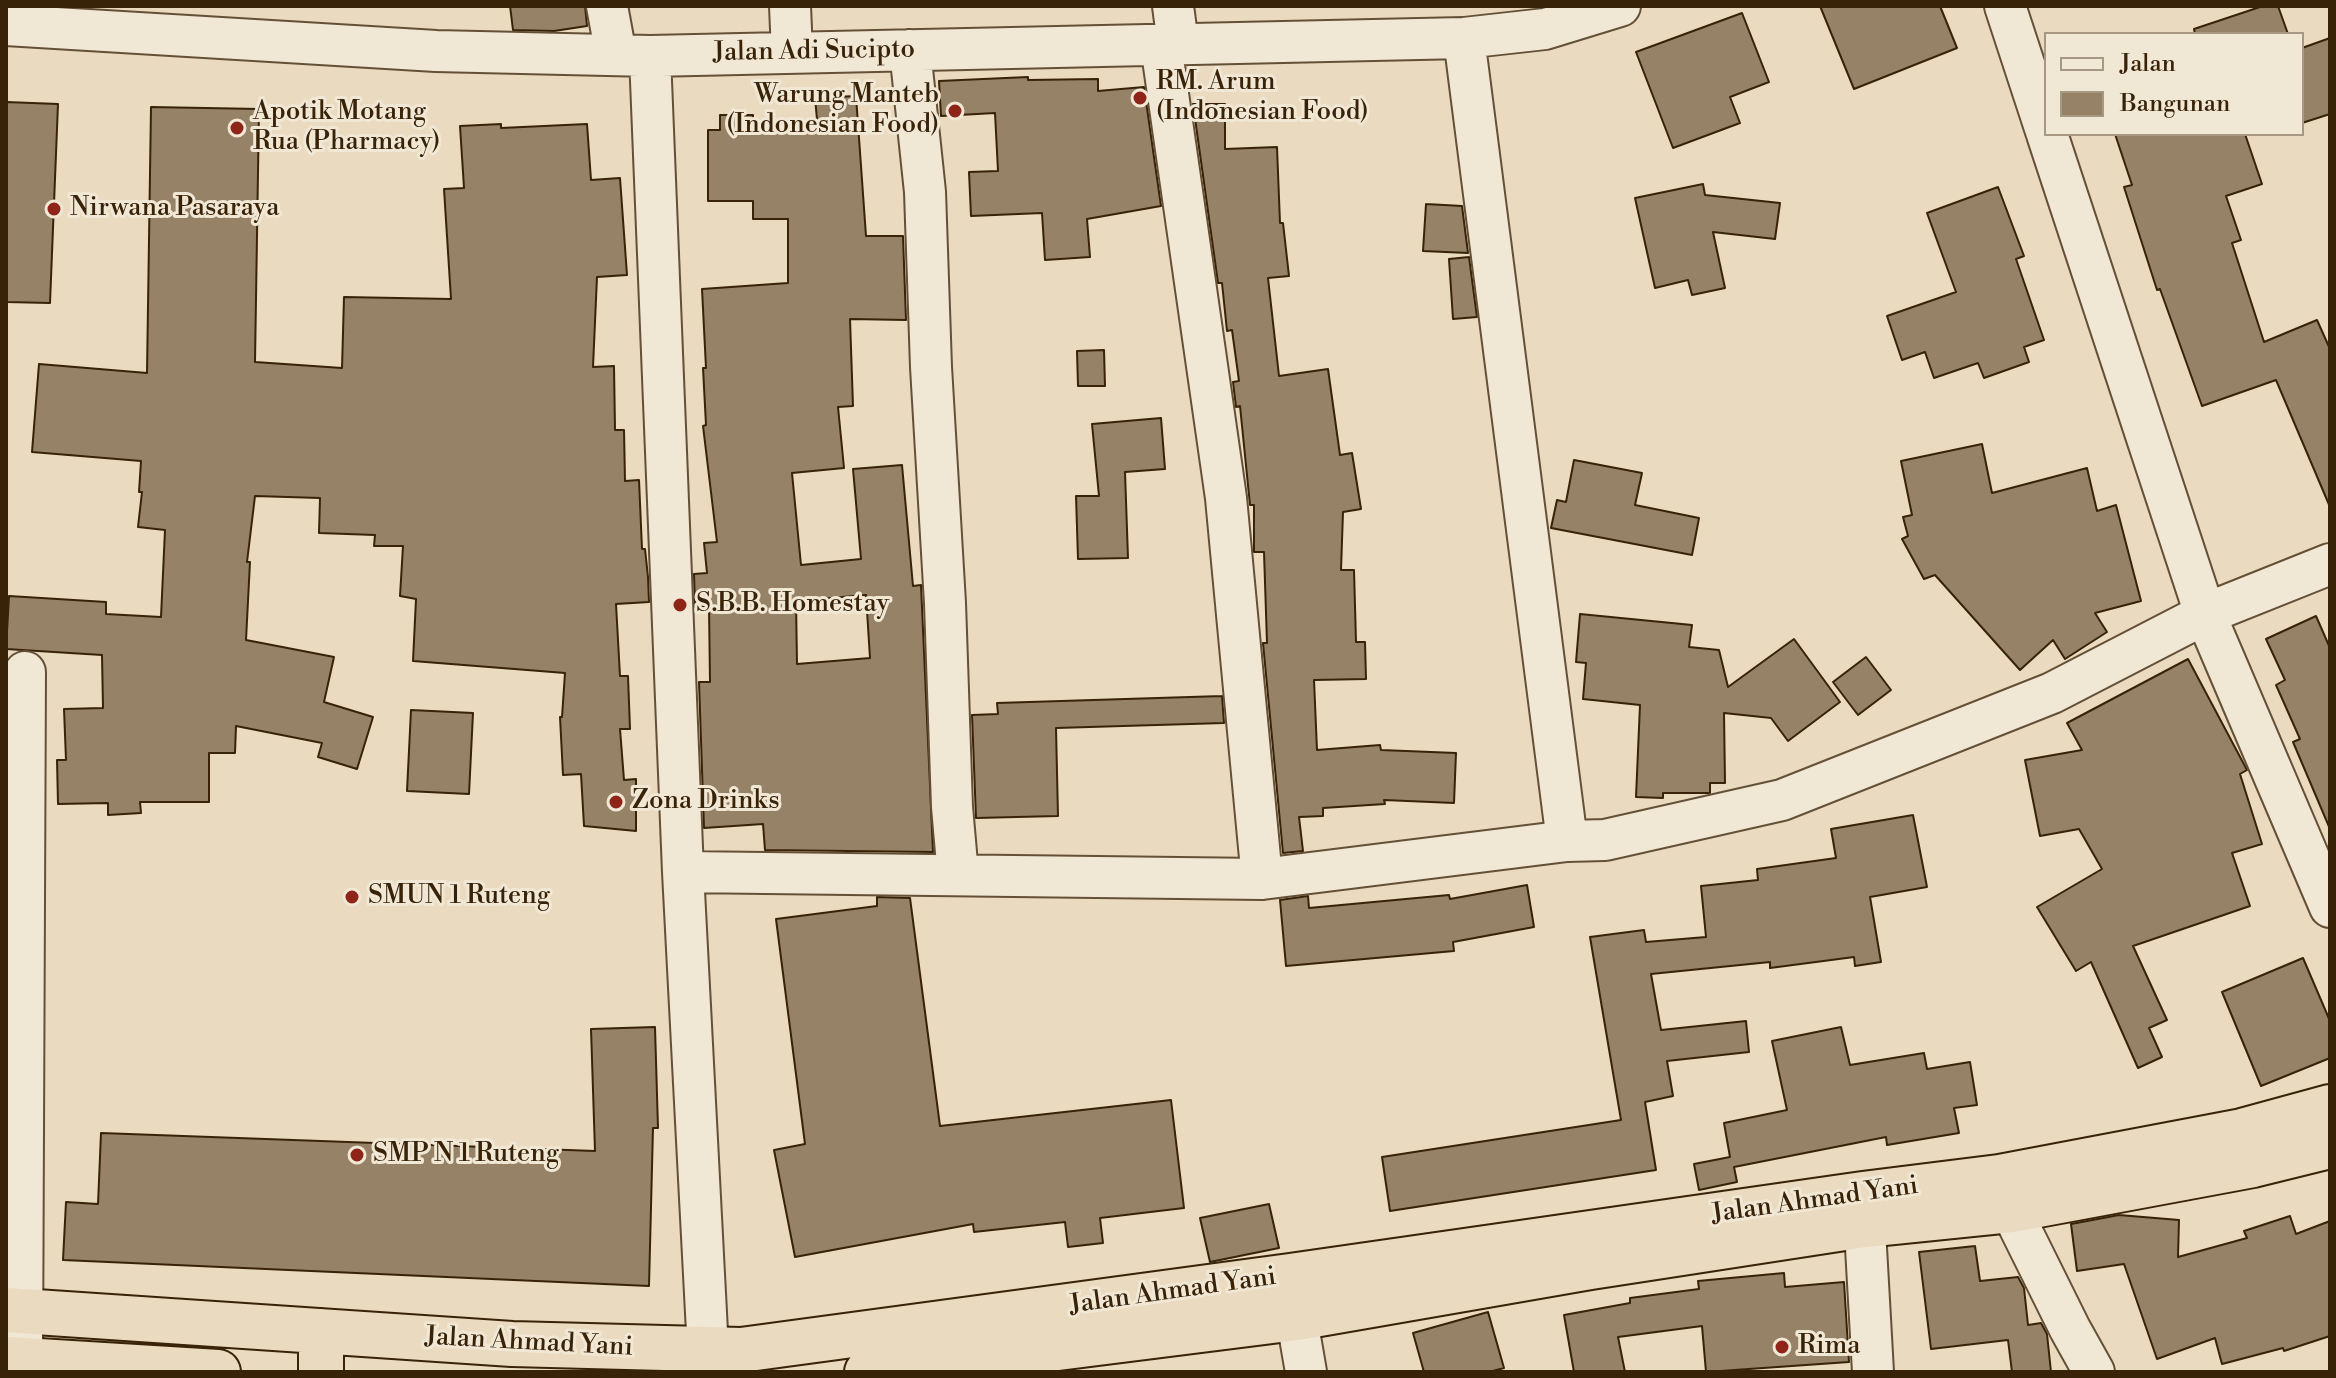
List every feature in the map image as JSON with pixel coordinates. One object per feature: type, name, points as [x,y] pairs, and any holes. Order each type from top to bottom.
[{"type":"highway","name":"Jalan Ahmad Yani","points":[[867,1372],[1293,1297],[1863,1209],[2006,1176],[2242,1131],[2330,1107]]},
{"type":"highway","name":"Jalan Ahmad Yani","points":[[1863,1209],[2011,1210],[2253,1165],[2330,1146]]},
{"type":"highway","name":"Jalan Ahmad Yani","points":[[15,1310],[321,1352],[512,1344],[730,1358],[1293,1297]]},
{"type":"highway","points":[[14,1360],[218,1372]]},
{"type":"street","points":[[607,6],[633,56],[683,872],[730,1358]]},
{"type":"street","points":[[790,6],[792,53]]},
{"type":"street","name":"Jalan Adi Sucipto","points":[[6,25],[436,51],[633,56],[910,50],[1171,32],[1464,38],[1545,29],[1620,6]]},
{"type":"street","points":[[2005,6],[2044,126]]},
{"type":"street","points":[[1171,32],[1226,498],[1262,879]]},
{"type":"street","points":[[1464,38],[1567,841]]},
{"type":"street","points":[[910,50],[925,192],[952,807],[958,875]]},
{"type":"street","points":[[2047,136],[2205,614],[2330,907]]},
{"type":"street","points":[[683,872],[1262,879],[1567,841],[1605,840],[1782,800],[2052,693],[2205,614],[2330,564]]},
{"type":"street","points":[[14,1360],[25,672]]},
{"type":"street","points":[[1863,1209],[1873,1372]]},
{"type":"street","points":[[2011,1210],[2094,1372]]},
{"type":"street","points":[[1293,1297],[1306,1372]]},
{"type":"building","points":[[510,6],[585,6],[587,26],[554,31],[513,30]]},
{"type":"building","points":[[1820,6],[1940,6],[1957,48],[1854,89]]},
{"type":"building","points":[[2263,6],[2278,6],[2287,32],[2195,32],[2194,29]]},
{"type":"building","points":[[1742,13],[1769,82],[1730,97],[1740,123],[1673,148],[1636,52]]},
{"type":"building","points":[[2330,38],[2330,114],[2304,122],[2304,47]]},
{"type":"building","points":[[1028,77],[1028,80],[1098,79],[1098,91],[1144,87],[1161,206],[1087,219],[1090,257],[1045,260],[1042,213],[971,216],[969,172],[998,171],[995,113],[941,116],[939,81]]},
{"type":"building","points":[[856,96],[866,236],[903,236],[906,320],[850,319],[853,406],[838,407],[844,468],[792,473],[801,565],[861,559],[853,469],[902,465],[913,586],[921,585],[933,852],[765,850],[763,824],[704,828],[699,682],[710,682],[709,606],[695,607],[694,574],[707,573],[704,543],[717,542],[703,426],[706,425],[703,368],[706,368],[702,289],[788,283],[788,219],[753,219],[753,201],[708,201],[708,130],[720,130],[720,115],[753,115],[753,130],[818,130],[815,98]],"holes":[[[866,595],[870,658],[797,664],[796,601]]]},
{"type":"building","points":[[6,102],[58,104],[50,303],[6,302]]},
{"type":"building","points":[[1193,104],[1225,104],[1225,149],[1277,147],[1280,223],[1283,223],[1289,276],[1268,278],[1279,376],[1328,369],[1340,455],[1352,453],[1361,509],[1343,512],[1341,570],[1354,570],[1356,642],[1365,642],[1366,679],[1314,680],[1317,750],[1380,745],[1381,750],[1456,753],[1454,803],[1384,800],[1385,804],[1323,808],[1323,816],[1299,817],[1303,851],[1283,853],[1263,643],[1267,643],[1264,552],[1254,552],[1254,505],[1250,505],[1240,406],[1236,407],[1233,382],[1239,381],[1232,330],[1227,331],[1222,283],[1218,283]]},
{"type":"building","points":[[151,107],[259,109],[255,362],[342,368],[344,297],[451,299],[444,189],[464,188],[460,126],[501,124],[501,128],[587,124],[591,180],[620,178],[627,275],[597,277],[593,367],[614,366],[615,430],[624,430],[625,481],[639,480],[642,549],[645,549],[648,577],[649,602],[616,604],[620,676],[628,676],[630,729],[620,729],[624,780],[636,779],[636,831],[584,826],[581,774],[563,775],[560,717],[565,673],[413,661],[416,599],[400,596],[403,546],[374,546],[375,535],[319,533],[320,498],[255,496],[247,562],[250,562],[246,640],[334,657],[324,702],[373,717],[357,769],[318,757],[322,743],[236,726],[235,753],[209,753],[209,802],[140,802],[141,813],[108,815],[108,803],[58,804],[57,760],[66,760],[64,709],[103,708],[102,655],[6,649],[9,596],[106,602],[106,614],[161,617],[165,530],[138,527],[142,492],[139,492],[141,461],[32,452],[39,364],[147,373]]},
{"type":"building","points":[[2116,136],[2246,136],[2262,184],[2226,196],[2241,240],[2232,243],[2264,342],[2317,320],[2330,349],[2330,507],[2276,380],[2202,406],[2160,289],[2157,290],[2124,187],[2132,185]]},
{"type":"building","points":[[1703,184],[1705,195],[1780,203],[1775,239],[1713,232],[1725,288],[1692,295],[1688,280],[1655,288],[1635,198]]},
{"type":"building","points":[[1998,187],[2024,256],[2016,259],[2044,340],[2024,347],[2029,362],[1984,378],[1978,363],[1934,378],[1925,352],[1902,360],[1887,316],[1956,292],[1927,213]]},
{"type":"building","points":[[1426,204],[1462,206],[1468,253],[1423,251]]},
{"type":"building","points":[[1469,257],[1477,317],[1453,319],[1449,259]]},
{"type":"building","points":[[1104,350],[1105,386],[1078,386],[1077,351]]},
{"type":"building","points":[[1161,418],[1165,469],[1125,472],[1128,558],[1078,559],[1076,496],[1099,496],[1092,424]]},
{"type":"building","points":[[1982,444],[1992,493],[2087,468],[2097,511],[2116,505],[2141,601],[2095,613],[2107,632],[2065,659],[2053,640],[2020,670],[1935,575],[1924,579],[1902,539],[1908,536],[1903,517],[1912,515],[1901,461]]},
{"type":"building","points":[[1574,460],[1642,473],[1635,505],[1699,518],[1692,555],[1551,528],[1557,500],[1566,502]]},
{"type":"building","points":[[1580,614],[1692,625],[1689,647],[1719,650],[1728,687],[1794,639],[1840,702],[1788,741],[1771,718],[1724,713],[1725,783],[1710,783],[1710,793],[1663,793],[1663,798],[1636,797],[1640,705],[1583,699],[1586,663],[1576,662]]},
{"type":"building","points":[[2316,616],[2330,648],[2330,829],[2293,742],[2300,739],[2276,685],[2285,680],[2266,639]]},
{"type":"building","points":[[1866,657],[1891,690],[1858,715],[1833,682]]},
{"type":"building","points":[[2188,659],[2247,770],[2240,774],[2262,844],[2232,853],[2250,906],[2133,946],[2167,1020],[2149,1028],[2162,1057],[2138,1068],[2091,962],[2076,971],[2037,907],[2102,869],[2079,829],[2040,836],[2025,760],[2082,750],[2067,723]]},
{"type":"building","points":[[1222,696],[1224,723],[1056,728],[1058,816],[976,818],[972,715],[998,714],[997,703]]},
{"type":"building","points":[[411,710],[473,713],[469,794],[407,791]]},
{"type":"building","points":[[1913,815],[1927,887],[1870,897],[1881,962],[1855,966],[1854,957],[1770,968],[1770,962],[1651,974],[1661,1030],[1746,1021],[1749,1052],[1667,1061],[1673,1096],[1645,1102],[1656,1170],[1390,1211],[1382,1157],[1621,1120],[1590,937],[1644,930],[1646,942],[1706,937],[1701,886],[1758,880],[1757,869],[1836,858],[1831,829]]},
{"type":"building","points":[[1527,885],[1534,927],[1453,942],[1454,951],[1286,966],[1280,900],[1308,896],[1309,908],[1449,895],[1450,899]]},
{"type":"building","points":[[877,897],[910,898],[940,1126],[1171,1100],[1184,1208],[1100,1218],[1103,1243],[1068,1247],[1065,1222],[974,1232],[973,1224],[795,1257],[774,1150],[805,1144],[776,919],[877,906]]},
{"type":"building","points":[[2303,958],[2330,1021],[2330,1058],[2261,1086],[2222,992]]},
{"type":"building","points":[[655,1027],[658,1128],[653,1128],[649,1286],[63,1260],[66,1202],[98,1204],[101,1133],[595,1151],[591,1029]]},
{"type":"building","points":[[1841,1027],[1850,1065],[1924,1053],[1927,1069],[1970,1062],[1977,1105],[1954,1108],[1959,1133],[1887,1145],[1886,1137],[1734,1167],[1737,1182],[1699,1190],[1694,1164],[1730,1157],[1724,1123],[1787,1110],[1772,1041]]},
{"type":"building","points":[[1269,1204],[1279,1248],[1210,1262],[1200,1218]]},
{"type":"building","points":[[2119,1215],[2179,1220],[2178,1257],[2247,1238],[2244,1231],[2290,1216],[2296,1234],[2330,1221],[2330,1336],[2284,1351],[2283,1348],[2222,1364],[2215,1338],[2157,1359],[2124,1264],[2077,1271],[2071,1224]]},
{"type":"building","points":[[1975,1246],[1980,1281],[2018,1277],[2024,1288],[2028,1325],[2041,1323],[2047,1334],[2051,1372],[2012,1372],[2008,1340],[1931,1349],[1919,1252]]},
{"type":"building","points":[[1784,1273],[1785,1287],[1844,1282],[1849,1362],[1706,1372],[1702,1326],[1618,1337],[1625,1372],[1574,1372],[1564,1315],[1630,1303],[1630,1298],[1699,1289],[1698,1281]]},
{"type":"building","points":[[1488,1312],[1504,1368],[1489,1372],[1424,1372],[1413,1333]]},
{"type":"place","name":"RM. Arum (Indonesian Food)","points":[[1140,98]]},
{"type":"place","name":"Warung Manteb (Indonesian Food)","points":[[955,111]]},
{"type":"place","name":"Apotik Motang Rua (Pharmacy)","points":[[237,128]]},
{"type":"place","name":"Nirwana Pasaraya","points":[[54,209]]},
{"type":"place","name":"S.B.B. Homestay","points":[[680,605]]},
{"type":"place","name":"Zona Drinks","points":[[616,802]]},
{"type":"place","name":"SMUN 1 Ruteng","points":[[352,897]]},
{"type":"place","name":"SMP N 1 Ruteng","points":[[357,1155]]},
{"type":"place","name":"Rima","points":[[1782,1347]]}]
